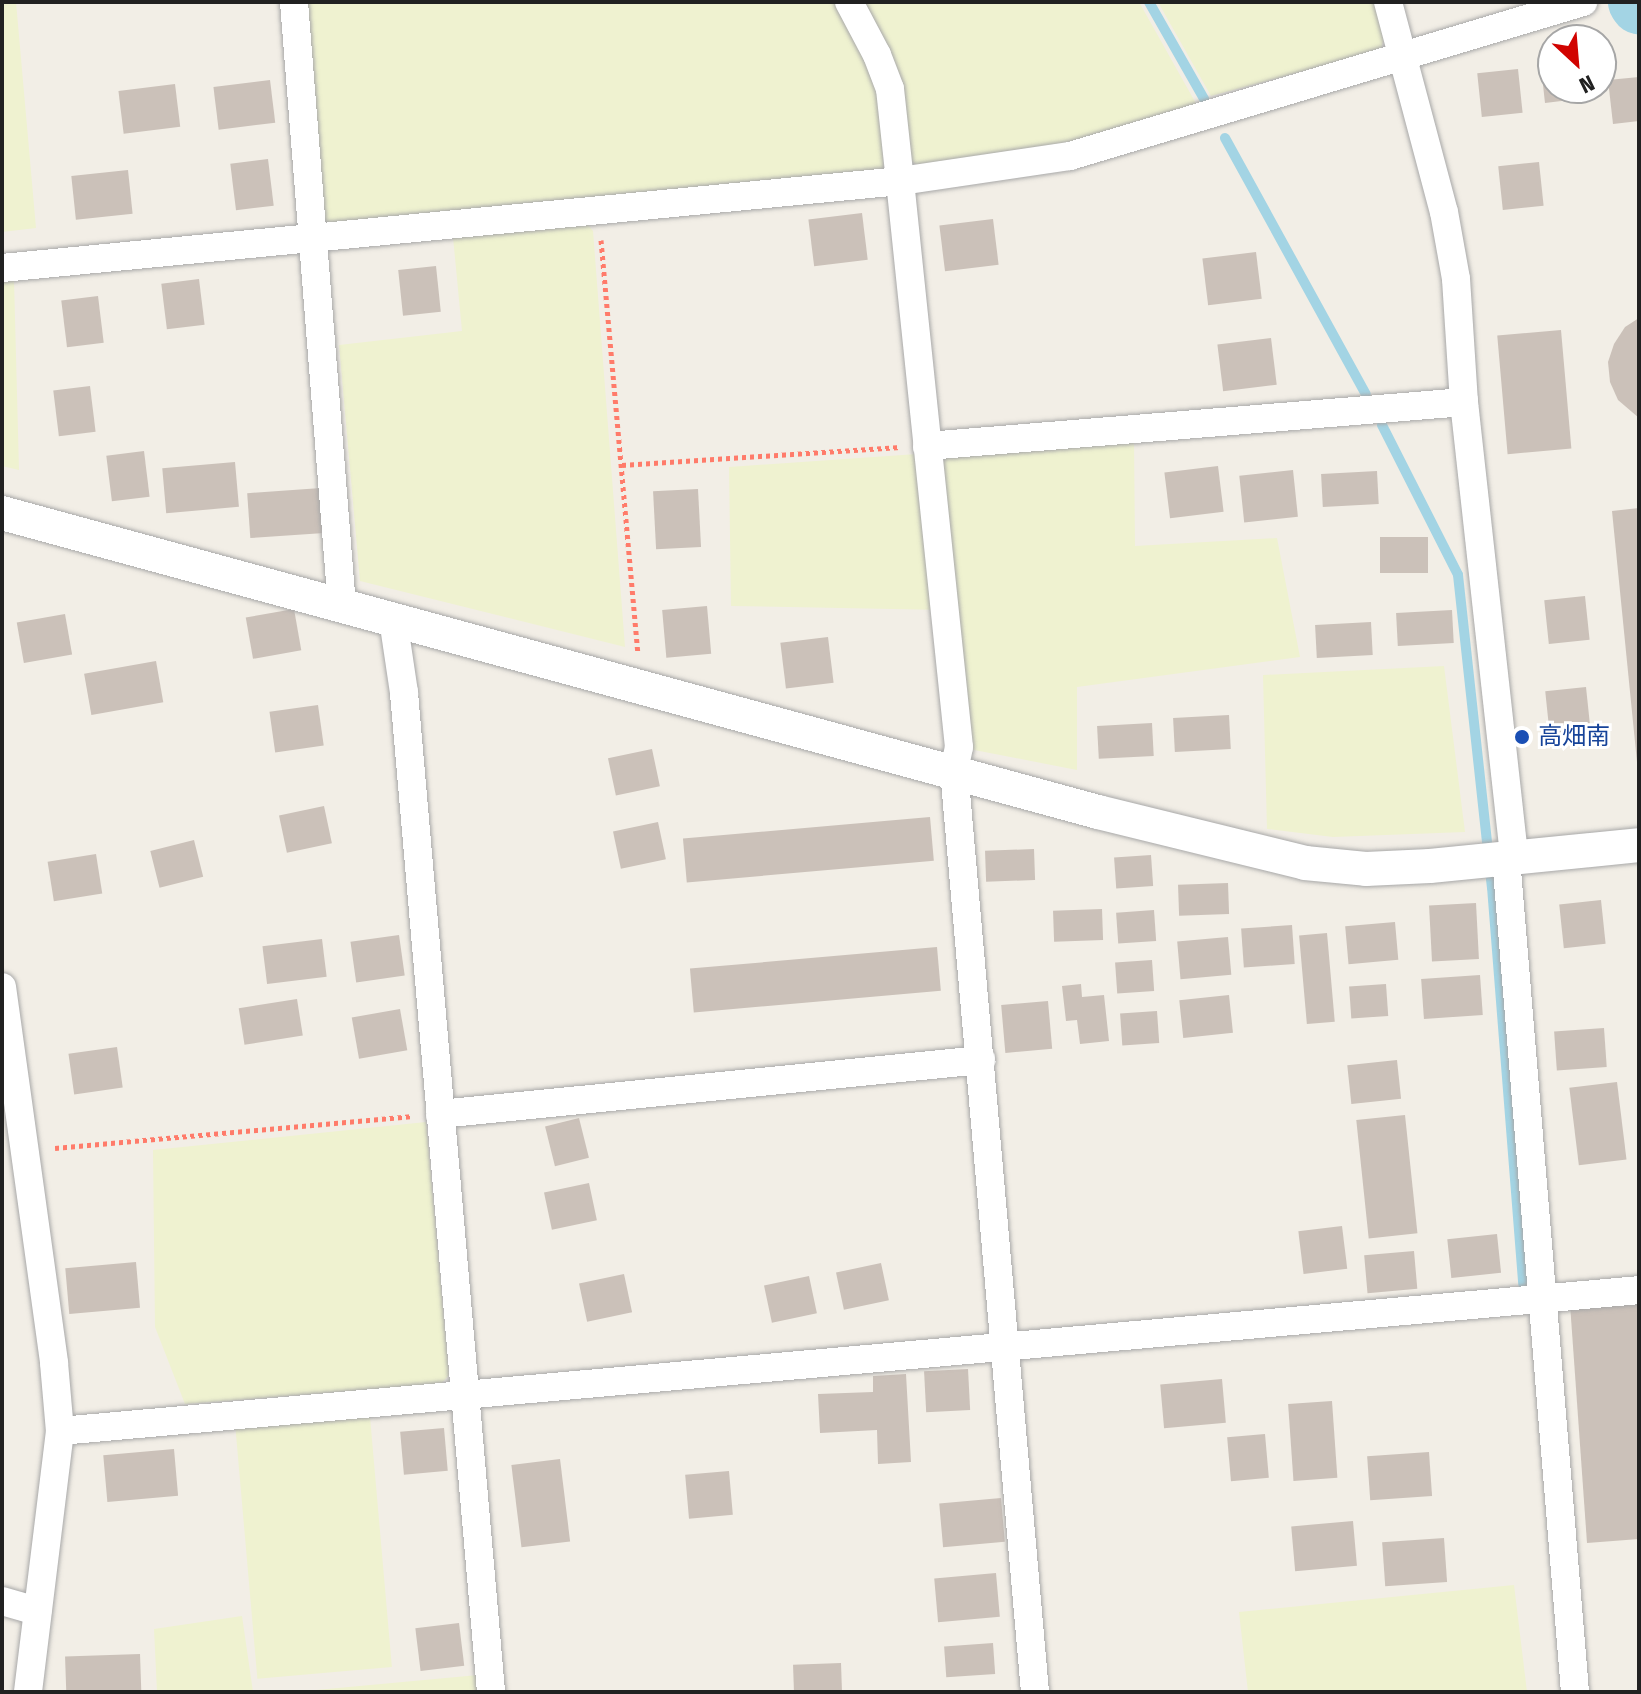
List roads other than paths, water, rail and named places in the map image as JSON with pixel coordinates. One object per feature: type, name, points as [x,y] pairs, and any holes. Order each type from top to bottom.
[{"type":"street","points":[[294,2],[342,606]]},
{"type":"street","points":[[849,2],[877,55],[890,89],[959,747],[954,770],[981,1060],[1002,1347],[1035,1692]]},
{"type":"street","points":[[1388,2],[1444,212],[1456,279],[1500,859],[1575,1692]]},
{"type":"street","points":[[2,268],[900,181],[1070,156],[1403,53],[1583,2]]},
{"type":"street","points":[[927,446],[1464,402]]},
{"type":"street","points":[[2,513],[641,689],[954,770],[1098,812],[1305,863],[1366,869],[1639,845]]},
{"type":"street","points":[[393,619],[404,693],[491,1692]]},
{"type":"street","points":[[2,987],[8,1087],[24,1151],[54,1363],[60,1431],[28,1692]]},
{"type":"street","points":[[440,1114],[981,1060]]},
{"type":"street","points":[[60,1431],[1639,1290]]},
{"type":"street","points":[[2,1601],[38,1611]]},
{"type":"waterway","points":[[1149,2],[1204,99]]},
{"type":"waterway","points":[[1225,138],[1366,394]]},
{"type":"waterway","points":[[1382,425],[1458,575],[1492,887],[1523,1284]]},
{"type":"place","name":"高畑南","points":[[1522,737]]}]
